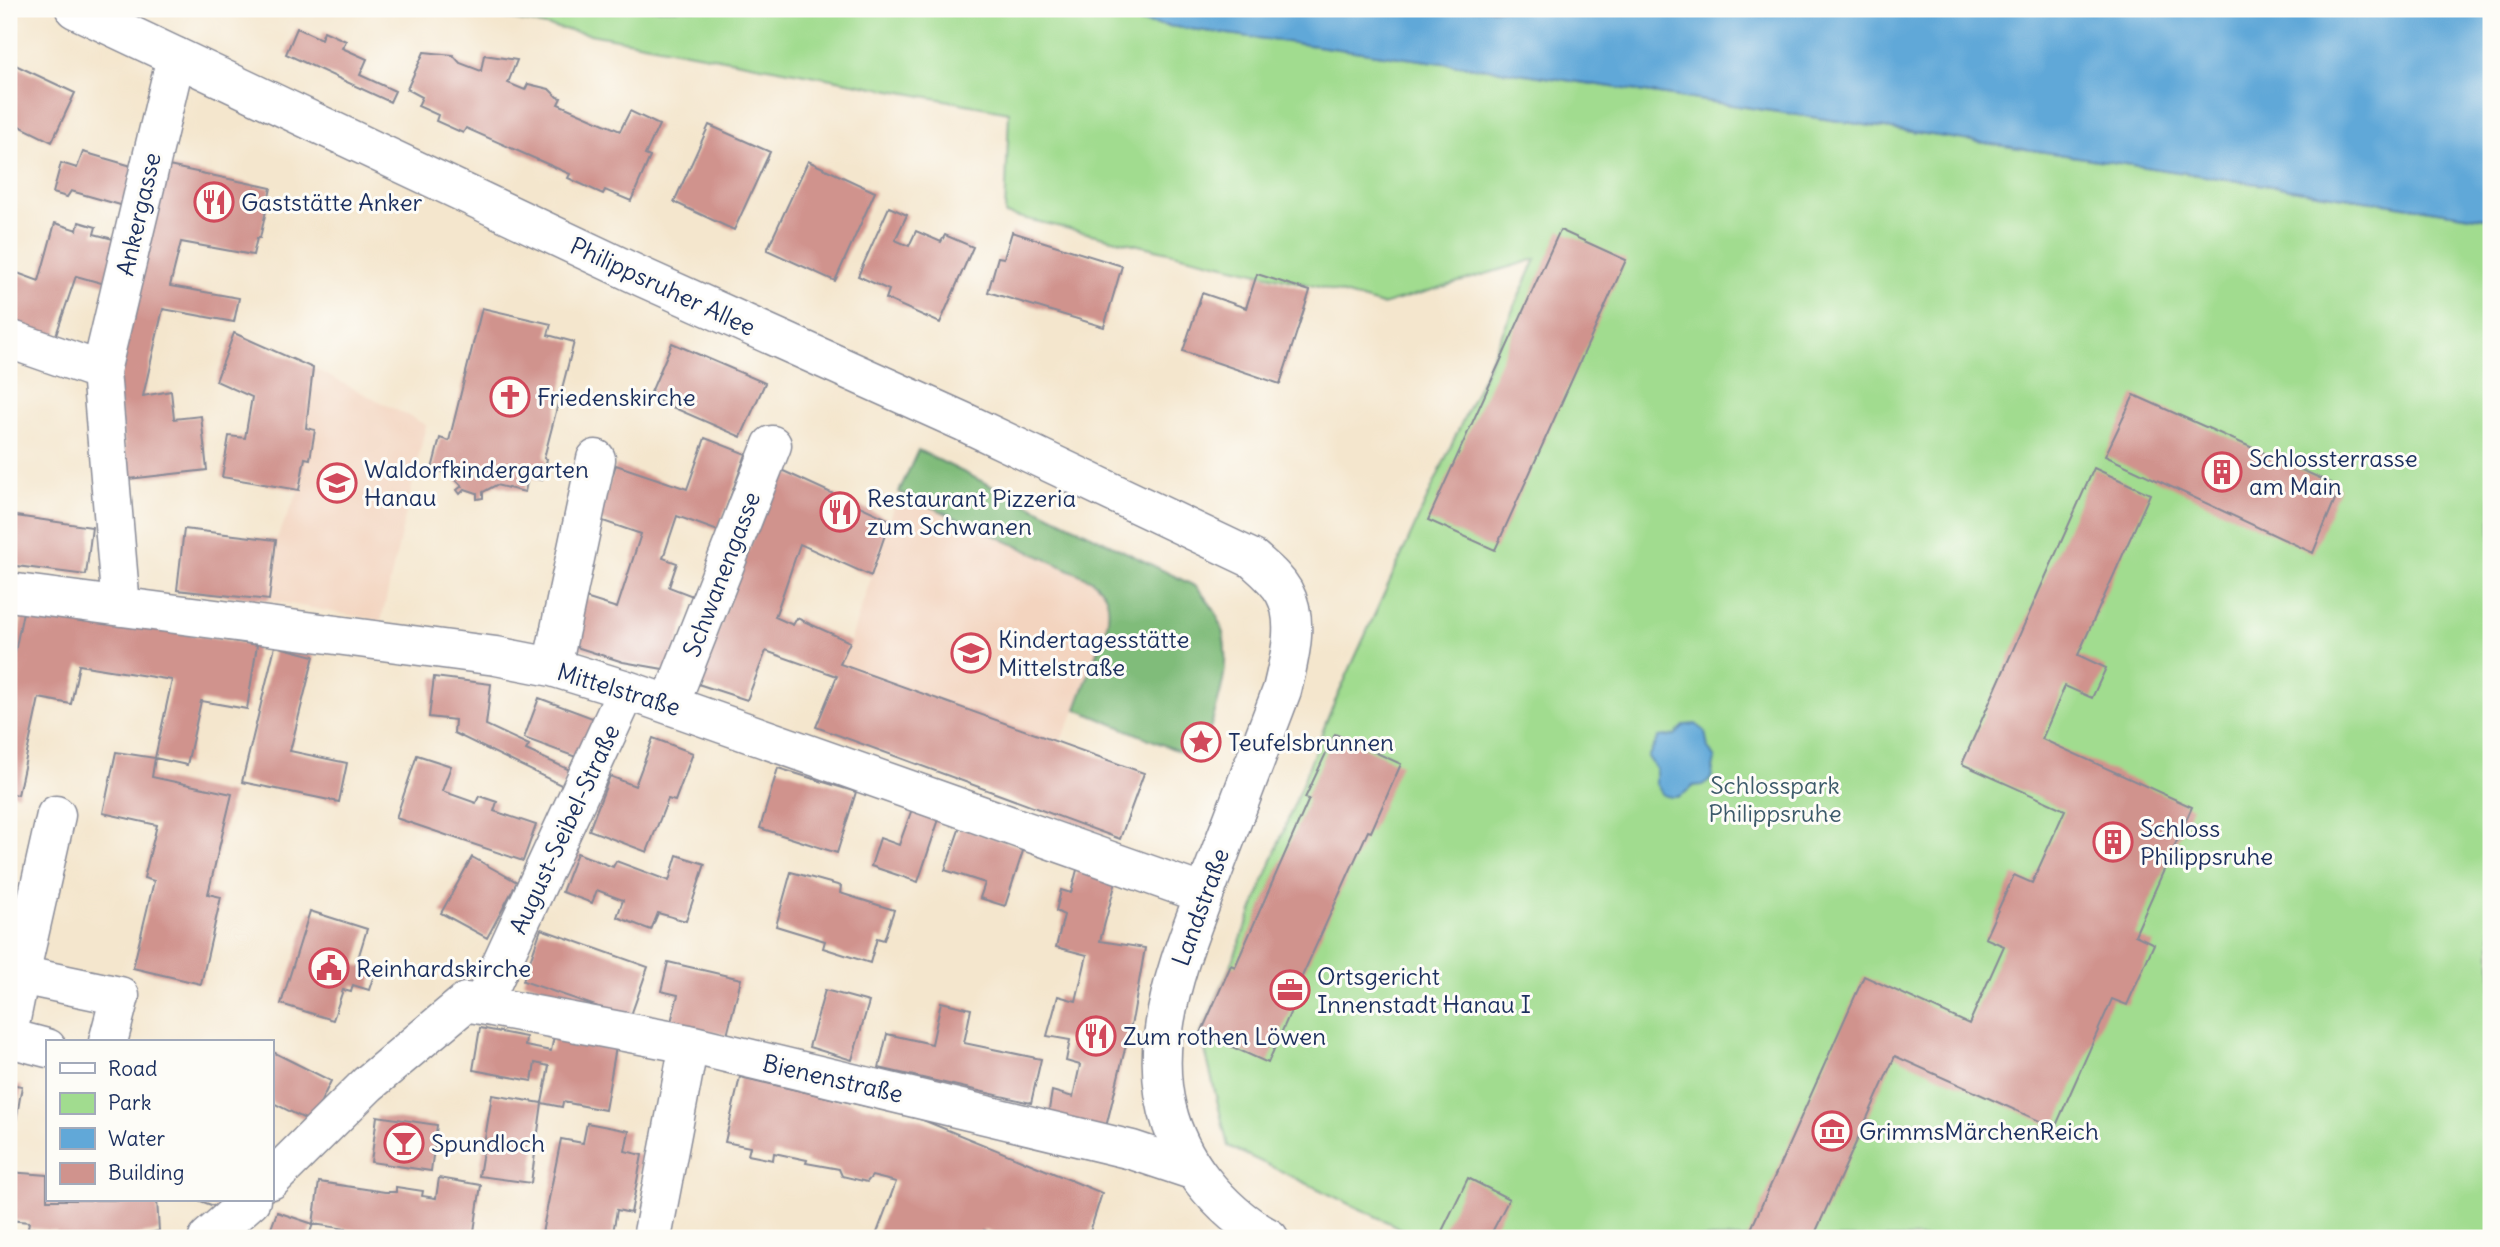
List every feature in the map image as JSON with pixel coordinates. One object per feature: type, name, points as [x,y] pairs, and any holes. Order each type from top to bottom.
[{"type":"street","name":"Philippsruher Allee","points":[[75,9],[656,284],[964,422],[1253,559]]},
{"type":"street","name":"Ankergasse","points":[[121,607],[101,371],[176,57]]},
{"type":"street","points":[[9,339],[101,371]]},
{"type":"street","name":"Schwanengasse","points":[[670,704],[772,445]]},
{"type":"street","points":[[552,667],[596,459]]},
{"type":"street","name":"Landstraße","points":[[1253,559],[1272,576],[1284,593],[1292,625],[1290,656],[1282,690],[1177,966],[1164,1021],[1160,1059],[1167,1114],[1180,1147],[1211,1191],[1233,1213],[1269,1238]]},
{"type":"street","name":"Mittelstraße","points":[[9,592],[496,656],[552,667],[670,704],[1204,894]]},
{"type":"street","name":"August-Seibel-Straße","points":[[474,1004],[627,690]]},
{"type":"street","points":[[9,1028],[56,816]]},
{"type":"street","points":[[20,975],[120,996],[109,1040]]},
{"type":"street","points":[[273,1178],[368,1084],[474,1004]]},
{"type":"street","name":"Bienenstraße","points":[[474,1004],[689,1044],[1107,1144],[1195,1171]]},
{"type":"street","points":[[9,1038],[46,1048]]},
{"type":"street","points":[[652,1238],[689,1044]]},
{"type":"street","points":[[208,1238],[249,1202]]},
{"type":"shaded area","name":"Waldorfkindergarten Hanau","points":[[234,333],[313,368],[426,425],[381,621],[269,600],[276,540],[299,490],[222,477],[229,436],[245,438],[252,398],[216,381]]},
{"type":"shaded area","name":"Kindertagesstätte Mittelstraße","points":[[899,492],[1090,579],[1105,592],[1109,611],[1107,625],[1037,808],[816,727],[850,642]]},
{"type":"green space","name":"Schlosspark Philippsruhe","points":[[456,9],[1041,9],[1525,74],[2491,219],[2491,1238],[1421,1238],[1228,1146],[1201,1033],[1231,965],[1329,715],[1536,259],[1382,305],[1323,288],[1005,214],[1009,112]]},
{"type":"green space","points":[[918,450],[1197,587],[1216,613],[1225,649],[1222,686],[1200,760],[1076,709],[1107,625],[1107,599],[1101,589],[1090,579],[899,492]]},
{"type":"water","points":[[1041,9],[2491,9],[2491,219],[1525,74]]},
{"type":"water","points":[[1696,724],[1705,731],[1708,748],[1715,759],[1711,779],[1702,785],[1693,786],[1680,796],[1663,795],[1656,784],[1656,769],[1648,757],[1659,737],[1675,735],[1685,725]]},
{"type":"building","points":[[297,28],[321,39],[324,31],[346,41],[342,48],[367,59],[360,75],[395,91],[390,102],[286,54]]},
{"type":"building","points":[[424,52],[453,55],[460,63],[481,71],[484,55],[517,60],[508,83],[525,90],[528,84],[549,89],[561,98],[558,104],[620,131],[630,111],[659,125],[645,155],[650,157],[631,201],[605,190],[603,194],[568,178],[570,174],[466,128],[463,133],[436,121],[438,115],[418,106],[422,97],[407,89]]},
{"type":"building","points":[[9,62],[75,93],[52,142],[9,121]]},
{"type":"building","points":[[709,125],[770,152],[734,230],[674,202]]},
{"type":"building","points":[[83,152],[135,167],[124,206],[71,191],[67,197],[53,193],[61,163],[77,168]]},
{"type":"building","points":[[808,161],[875,192],[835,281],[767,250]]},
{"type":"building","points":[[164,165],[271,188],[260,238],[257,238],[253,255],[181,242],[170,286],[239,298],[234,322],[163,309],[143,396],[171,391],[174,419],[201,416],[207,470],[129,479],[116,389]]},
{"type":"building","points":[[889,207],[907,215],[895,240],[909,246],[916,231],[941,242],[945,235],[973,247],[940,323],[886,299],[889,290],[858,276]]},
{"type":"building","points":[[79,222],[96,227],[94,234],[117,240],[105,284],[76,276],[53,344],[9,328],[9,270],[39,281],[55,223],[77,230]]},
{"type":"building","points":[[1560,230],[1626,260],[1495,550],[1428,520]]},
{"type":"building","points":[[1012,232],[1122,266],[1104,327],[988,292],[998,257],[1004,258]]},
{"type":"building","points":[[1257,274],[1310,291],[1280,384],[1183,351],[1202,293],[1246,308]]},
{"type":"building","name":"Friedenskirche","points":[[482,308],[551,324],[548,335],[574,342],[544,458],[547,459],[542,480],[528,477],[525,492],[496,485],[483,492],[483,498],[477,499],[477,493],[465,489],[460,494],[457,490],[462,486],[450,474],[432,469],[440,438],[449,441]]},
{"type":"building","points":[[234,333],[313,368],[306,428],[315,430],[310,459],[305,458],[299,490],[222,477],[229,436],[245,438],[252,397],[216,381]]},
{"type":"building","points":[[672,343],[765,383],[741,437],[649,397]]},
{"type":"building","name":"Schlossterrasse am Main","points":[[2134,395],[2340,487],[2313,553],[2105,456]]},
{"type":"building","points":[[705,438],[746,454],[718,531],[677,516],[663,558],[677,563],[669,587],[693,596],[669,670],[623,662],[564,643],[579,596],[617,608],[641,534],[597,519],[616,465],[687,489]]},
{"type":"building","name":"Schloss Philippsruhe","points":[[2094,468],[2150,494],[2078,655],[2106,668],[2092,698],[2065,686],[2042,739],[2192,807],[2135,935],[2154,944],[2127,1005],[2112,999],[2055,1128],[1895,1056],[1813,1238],[1747,1238],[1864,976],[1969,1024],[2004,946],[1985,938],[2014,875],[2032,883],[2065,810],[1962,764]]},
{"type":"building","points":[[779,469],[890,520],[871,576],[800,544],[775,617],[793,625],[797,618],[850,642],[840,664],[1144,773],[1120,839],[816,727],[837,676],[766,651],[747,700],[698,684]]},
{"type":"building","points":[[9,515],[92,527],[86,575],[9,565]]},
{"type":"building","points":[[184,529],[276,540],[269,600],[177,590]]},
{"type":"building","points":[[24,607],[257,645],[247,709],[201,701],[187,765],[155,758],[172,680],[79,665],[71,704],[39,698],[18,795],[9,793],[9,682]]},
{"type":"building","points":[[275,646],[314,656],[290,751],[347,763],[339,802],[242,782]]},
{"type":"building","points":[[434,677],[491,684],[486,725],[529,745],[526,750],[570,770],[563,786],[454,733],[455,720],[429,717]]},
{"type":"building","points":[[539,698],[598,720],[584,760],[524,738]]},
{"type":"building","points":[[1335,734],[1401,764],[1294,994],[1298,995],[1268,1063],[1201,1033],[1231,965],[1235,967],[1309,799],[1305,798]]},
{"type":"building","points":[[653,738],[693,753],[675,801],[668,799],[647,852],[589,830],[610,776],[635,786]]},
{"type":"building","points":[[116,752],[155,758],[152,777],[232,794],[208,894],[221,897],[201,984],[133,968],[154,881],[144,878],[157,825],[103,813]]},
{"type":"building","points":[[417,755],[451,766],[442,791],[476,803],[479,796],[497,802],[494,811],[536,825],[523,861],[396,818]]},
{"type":"building","points":[[778,768],[856,792],[837,853],[760,828]]},
{"type":"building","points":[[912,809],[939,819],[918,882],[871,866],[880,838],[899,845]]},
{"type":"building","points":[[960,827],[1024,848],[1005,906],[980,898],[985,883],[945,870]]},
{"type":"building","points":[[577,853],[613,867],[616,861],[669,881],[677,855],[705,864],[686,921],[658,913],[651,930],[617,917],[623,900],[597,890],[592,903],[562,892]]},
{"type":"building","points":[[472,857],[517,882],[487,938],[441,913]]},
{"type":"building","points":[[1078,866],[1117,878],[1100,941],[1145,948],[1133,1016],[1105,1131],[1048,1116],[1052,1091],[1073,1097],[1080,1065],[1066,1061],[1070,1040],[1047,1036],[1058,996],[1076,1001],[1087,955],[1056,947],[1064,915],[1056,911],[1061,890],[1071,893]]},
{"type":"building","points":[[791,872],[841,886],[840,893],[894,910],[884,940],[877,938],[870,963],[823,948],[825,941],[776,926]]},
{"type":"building","name":"Reinhardskirche","points":[[310,911],[367,929],[356,965],[375,971],[369,990],[353,985],[351,992],[343,990],[333,1020],[281,1004]]},
{"type":"building","points":[[541,929],[648,967],[630,1018],[523,981]]},
{"type":"building","points":[[668,962],[741,979],[727,1035],[671,1022],[678,995],[661,991]]},
{"type":"building","points":[[825,990],[869,1002],[852,1060],[809,1047]]},
{"type":"building","points":[[941,1002],[971,1009],[964,1043],[1041,1059],[1031,1103],[879,1068],[887,1034],[932,1044]]},
{"type":"building","points":[[480,1028],[526,1037],[525,1046],[551,1051],[554,1036],[616,1047],[605,1110],[563,1102],[562,1107],[542,1103],[549,1066],[535,1063],[532,1081],[473,1070]]},
{"type":"building","points":[[273,1052],[331,1081],[311,1122],[273,1103]]},
{"type":"building","points":[[740,1077],[918,1118],[1102,1193],[1088,1238],[1005,1238],[984,1230],[982,1238],[875,1238],[896,1182],[872,1176],[867,1182],[842,1176],[839,1169],[774,1153],[773,1160],[748,1155],[750,1147],[725,1142]]},
{"type":"building","points":[[9,1084],[22,1086],[16,1121],[9,1119]]},
{"type":"building","points":[[492,1095],[542,1103],[531,1183],[479,1176]]},
{"type":"building","name":"Spundloch","points":[[377,1116],[437,1125],[431,1171],[371,1162]]},
{"type":"building","points":[[587,1123],[629,1131],[625,1151],[642,1155],[631,1213],[617,1210],[612,1238],[541,1238],[561,1139],[583,1143]]},
{"type":"building","points":[[9,1172],[46,1175],[46,1202],[157,1202],[159,1231],[119,1238],[56,1238],[56,1231],[28,1228],[29,1222],[9,1220]]},
{"type":"building","points":[[439,1178],[481,1185],[473,1238],[366,1238],[366,1232],[313,1224],[319,1182],[385,1192],[396,1192],[396,1187],[423,1191],[422,1196],[436,1198]]},
{"type":"building","points":[[1468,1178],[1509,1199],[1489,1238],[1456,1238],[1442,1231]]},
{"type":"building","points":[[203,1202],[222,1202],[219,1208]]},
{"type":"building","points":[[277,1212],[313,1224],[308,1238],[283,1238],[269,1234]]},
{"type":"place","name":"Gaststätte Anker","points":[[214,202]]},
{"type":"place","name":"Friedenskirche","points":[[510,397]]},
{"type":"place","name":"Schlossterrasse am Main","points":[[2222,472]]},
{"type":"place","name":"Waldorfkindergarten Hanau","points":[[337,483]]},
{"type":"place","name":"Restaurant Pizzeria zum Schwanen","points":[[840,512]]},
{"type":"place","name":"Kindertagesstätte Mittelstraße","points":[[971,653]]},
{"type":"place","name":"Teufelsbrunnen","points":[[1201,742]]},
{"type":"place","name":"Schloss Philippsruhe","points":[[2113,842]]},
{"type":"place","name":"Reinhardskirche","points":[[329,968]]},
{"type":"place","name":"Ortsgericht Innenstadt Hanau I","points":[[1290,990]]},
{"type":"place","name":"Zum rothen Löwen","points":[[1096,1036]]},
{"type":"place","name":"GrimmsMärchenReich","points":[[1832,1131]]},
{"type":"place","name":"Spundloch","points":[[404,1143]]}]
